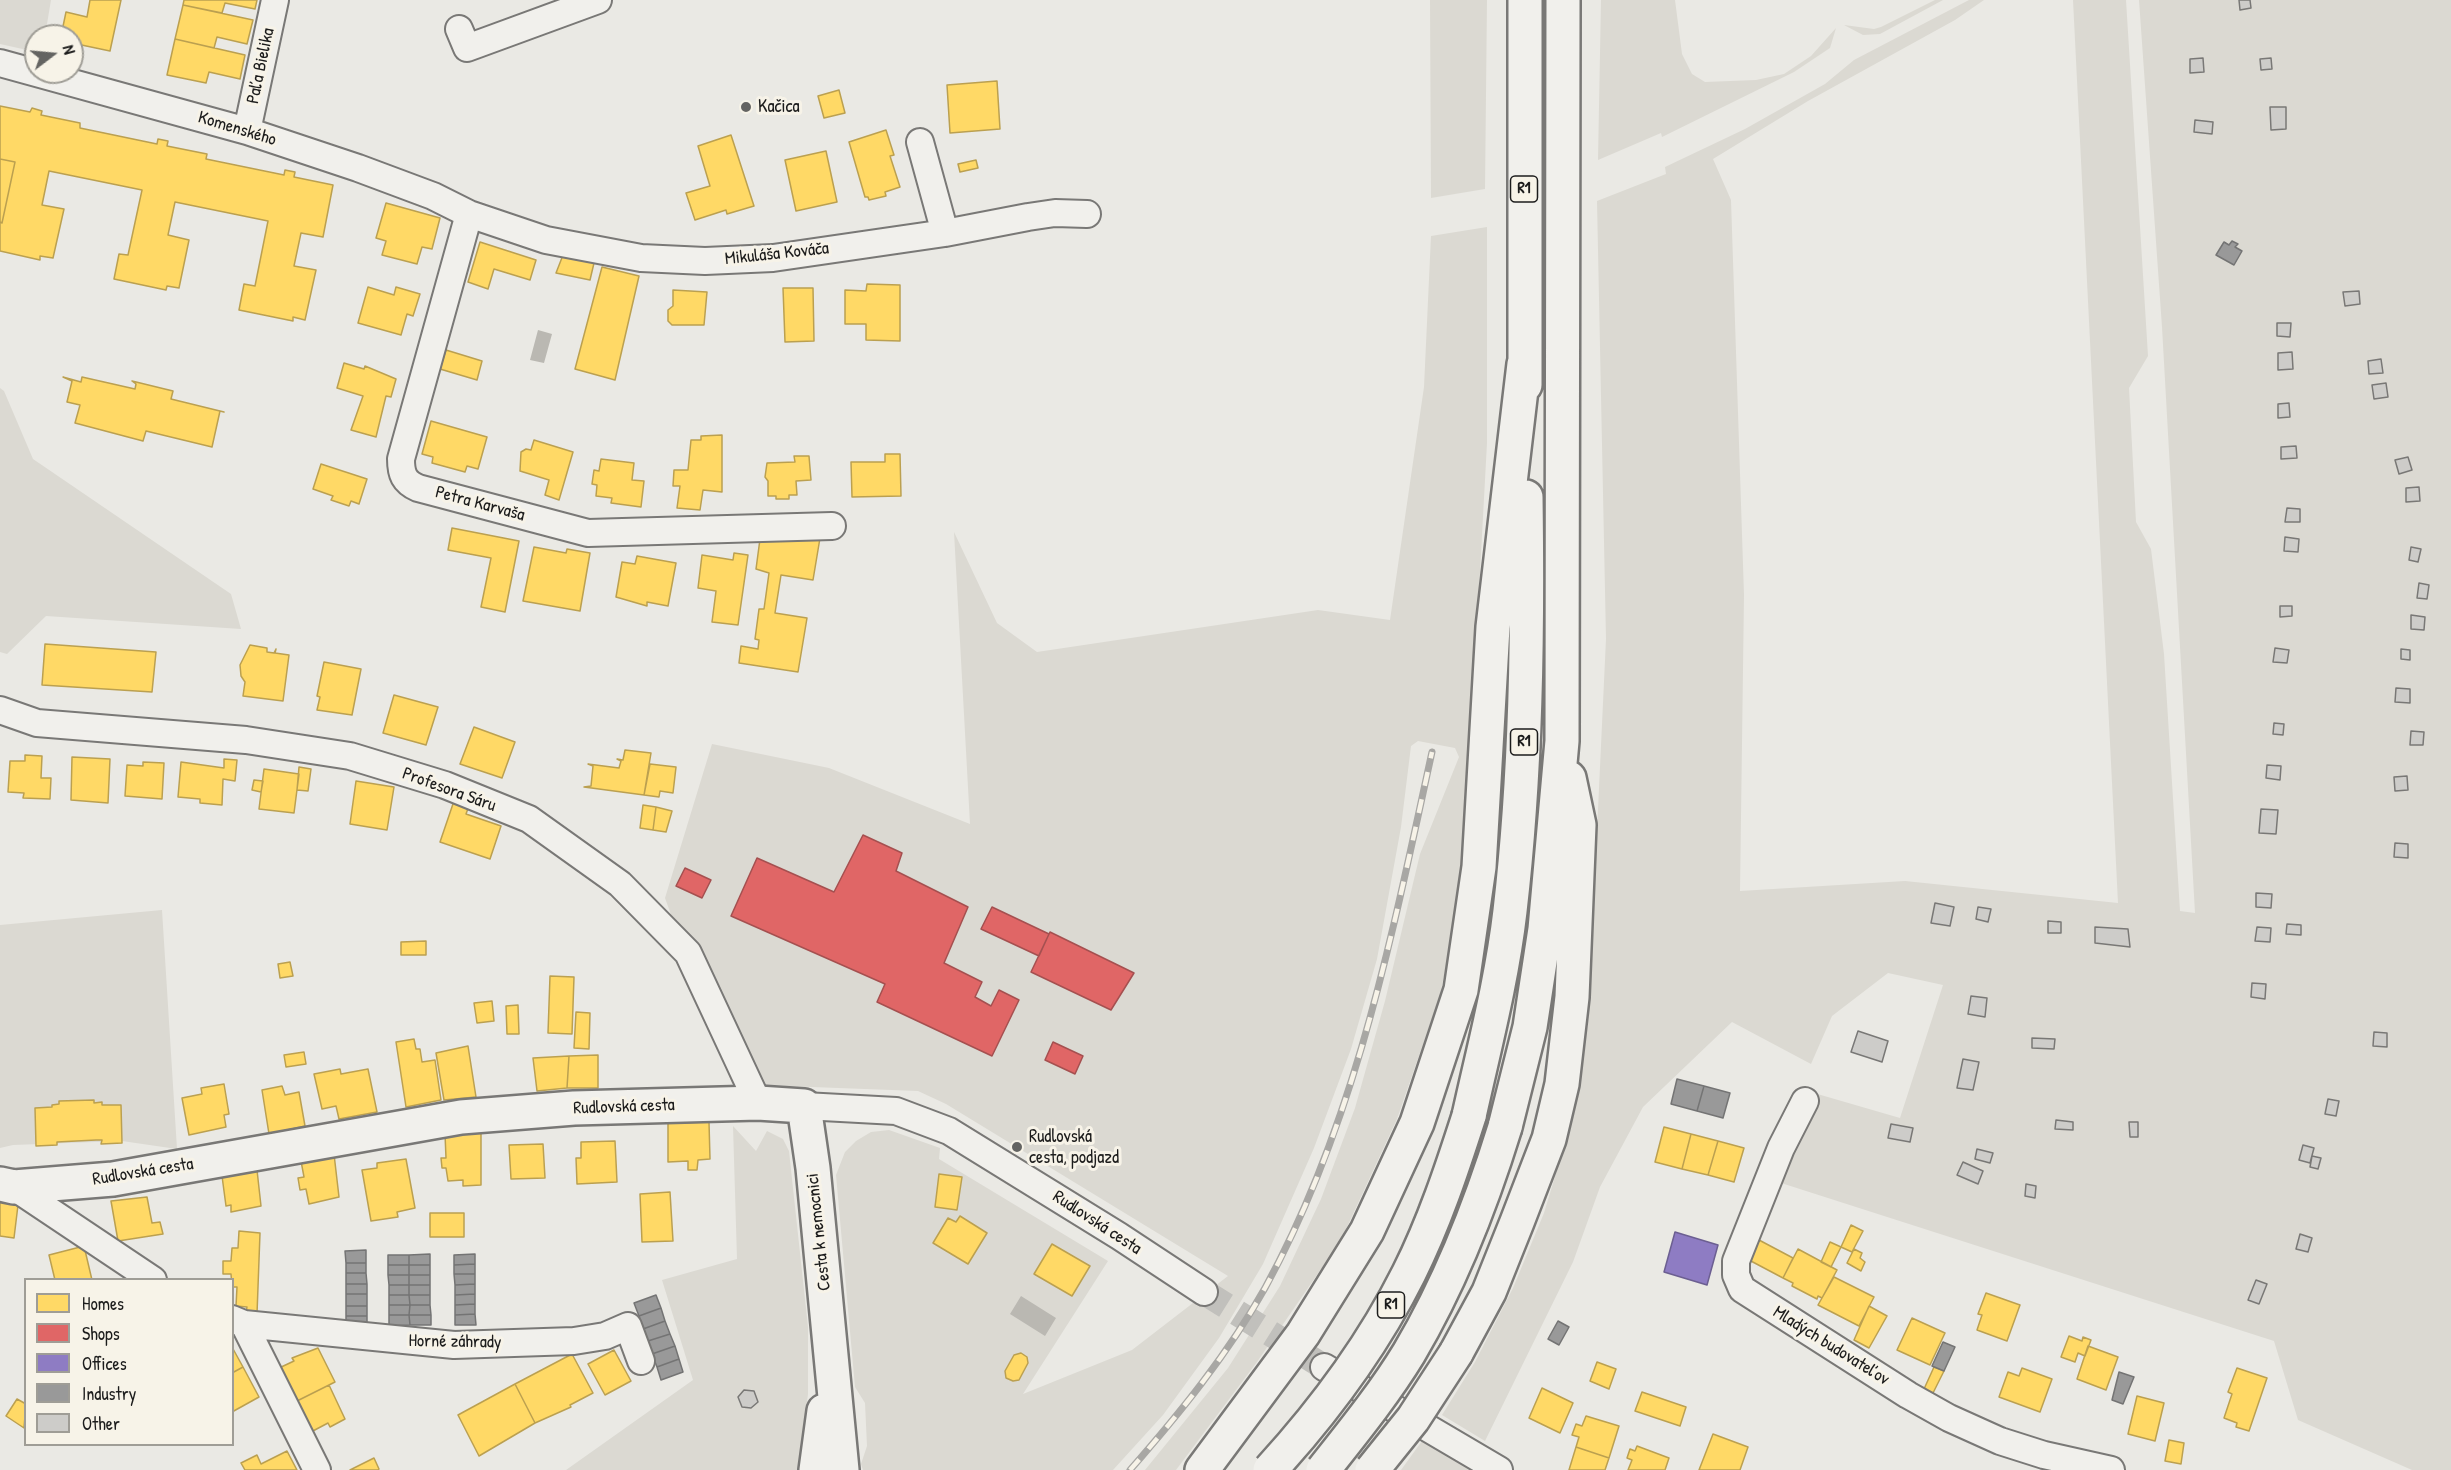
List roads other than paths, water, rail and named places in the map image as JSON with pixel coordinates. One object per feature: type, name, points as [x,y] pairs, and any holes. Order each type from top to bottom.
[{"type":"main road","name":"R1","points":[[1270,1470],[1338,1387],[1378,1330],[1409,1273],[1430,1224],[1468,1116],[1492,1014],[1510,913],[1522,778],[1527,654],[1524,364],[1525,0]]},
{"type":"main road","name":"R1","points":[[1323,1470],[1369,1412],[1409,1352],[1468,1234],[1505,1126],[1534,1005],[1545,929],[1562,741],[1563,0]]},
{"type":"main road","points":[[1202,1470],[1303,1334],[1367,1231],[1417,1123],[1461,990],[1479,867],[1493,627],[1524,364]]},
{"type":"main road","points":[[1372,1470],[1413,1419],[1456,1353],[1489,1292],[1548,1139],[1562,1084],[1572,997],[1579,825],[1562,741]]},
{"type":"main road","name":"Rudlovská cesta","points":[[7,1185],[113,1179],[461,1117],[574,1108],[758,1103],[804,1106]]},
{"type":"main road","name":"Cesta k nemocnici","points":[[804,1106],[813,1168],[842,1470]]},
{"type":"main road","name":"Cesta k nemocnici","points":[[816,1470],[831,1358]]},
{"type":"street","name":"Paľa Bielika","points":[[247,131],[275,0]]},
{"type":"street","points":[[459,29],[467,48],[591,0]]},
{"type":"street","name":"Komenského","points":[[0,63],[247,131],[422,192],[469,214]]},
{"type":"street","points":[[920,142],[945,233]]},
{"type":"street","name":"Mikuláša Kováča","points":[[469,214],[546,240],[600,252],[641,258],[705,261],[773,258],[945,233],[1055,213],[1087,214]]},
{"type":"street","name":"Petra Karvaša","points":[[469,214],[401,459],[401,472],[408,483],[418,488],[588,533],[832,526]]},
{"type":"street","name":"Profesora Sáru","points":[[0,710],[37,723],[246,740],[350,756],[445,785],[529,819],[620,884],[688,953],[758,1103]]},
{"type":"street","name":"Mladých budovateľov","points":[[1805,1101],[1781,1148],[1736,1261],[1736,1275],[1742,1289],[1908,1395],[1949,1418],[2000,1441],[2044,1455],[2111,1470]]},
{"type":"street","name":"Rudlovská cesta","points":[[804,1106],[896,1111],[949,1131],[1119,1236],[1204,1292]]},
{"type":"street","points":[[7,1185],[150,1278]]},
{"type":"street","name":"Horné záhrady","points":[[238,1322],[454,1345],[574,1341],[605,1336],[628,1326],[641,1361]]},
{"type":"street","name":"Horné záhrady","points":[[238,1322],[317,1470]]},
{"type":"street","points":[[1324,1367],[1499,1470]]},
{"type":"tunnel","points":[[1204,1292],[1324,1367]]},
{"type":"railway","points":[[1130,1470],[1185,1405],[1219,1360],[1265,1288],[1297,1225],[1324,1160],[1368,1026],[1402,890],[1432,752]]},
{"type":"place","name":"Kačica","points":[[746,107]]},
{"type":"place","name":"Rudlovská cesta, podjazd","points":[[1017,1147]]}]
